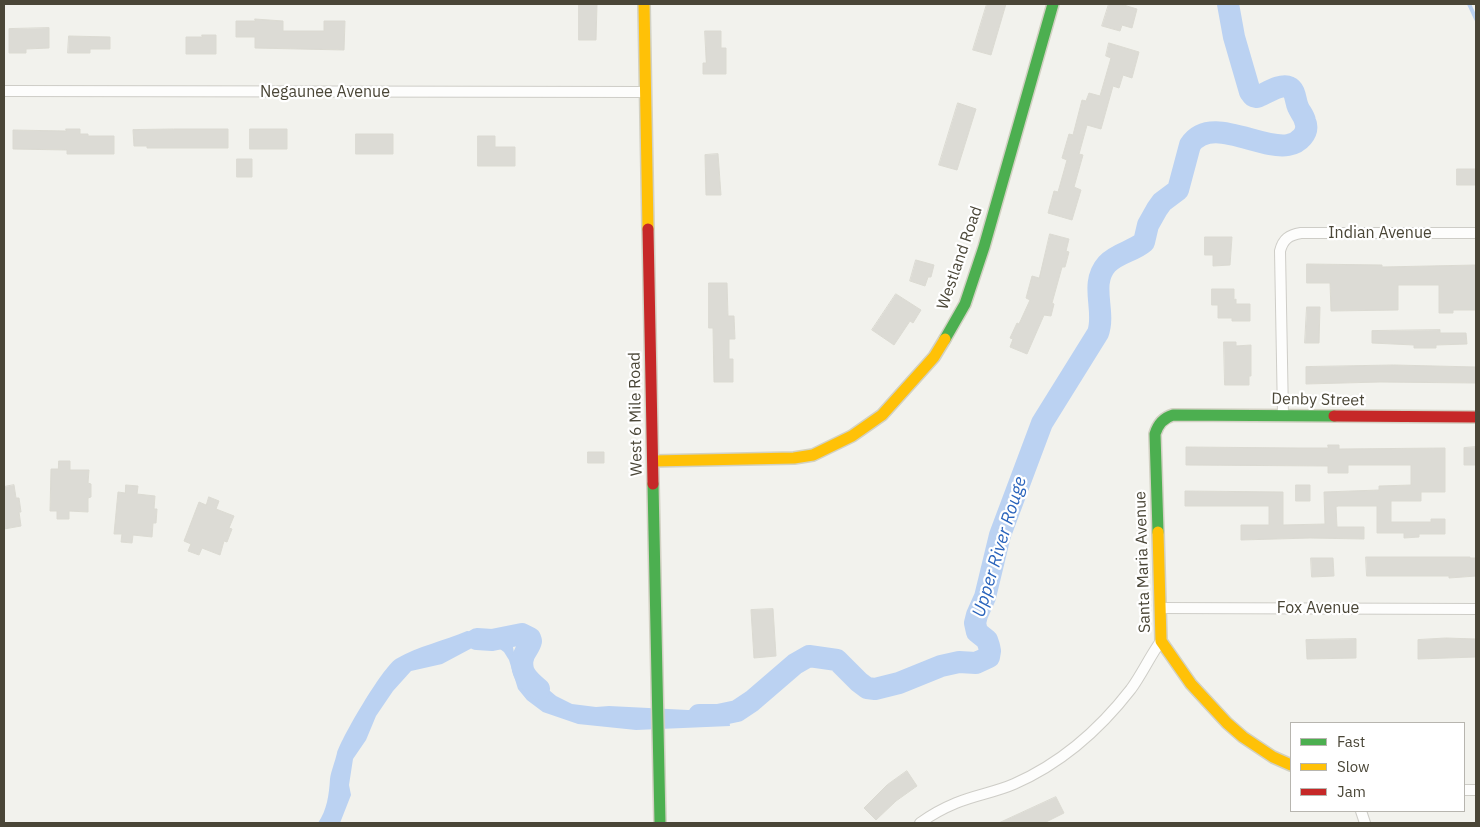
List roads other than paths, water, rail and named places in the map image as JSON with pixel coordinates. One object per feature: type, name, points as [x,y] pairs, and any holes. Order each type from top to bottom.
[{"type":"street","name":"West 6 Mile Road","points":[[644,4],[660,823]]},
{"type":"street","name":"Westland Road","points":[[653,461],[794,458],[813,455],[870,424],[899,397],[934,357],[965,304],[1012,151],[1053,4]]},
{"type":"street","name":"Negaunee Avenue","points":[[4,91],[646,92]]},
{"type":"street","name":"Indian Avenue","points":[[1283,416],[1280,251],[1285,239],[1292,234],[1301,232],[1476,233]]},
{"type":"street","name":"Denby Street","points":[[1161,420],[1173,415],[1476,417]]},
{"type":"street","name":"Santa Maria Avenue","points":[[1161,420],[1155,434],[1161,641],[1191,684],[1227,722],[1243,737],[1273,757],[1290,765]]},
{"type":"street","name":"Fox Avenue","points":[[1160,608],[1476,608]]},
{"type":"street","points":[[920,823],[942,809],[958,802],[990,794],[1014,784],[1043,770],[1066,755],[1097,727],[1132,687],[1161,641]]},
{"type":"water","points":[[467,631],[492,633],[502,631],[512,642],[515,658],[531,675],[556,696],[572,704],[596,707],[688,710],[728,709],[730,726],[636,730],[578,724],[543,712],[527,700],[518,689],[509,660],[504,652],[496,646],[485,645],[472,648],[442,664],[411,671],[393,691],[376,716],[366,740],[353,759],[349,785],[351,795],[340,823],[318,823],[325,808],[331,773],[340,745],[363,703],[382,675],[396,659],[404,654]]},
{"type":"waterway","name":"Upper River Rouge","points":[[699,715],[718,715],[737,711],[752,701],[795,664],[809,656],[837,660],[859,682],[867,688],[875,689],[899,683],[941,666],[959,662],[976,663],[989,657],[990,651],[987,640],[977,632],[975,623],[985,597],[1000,535],[1042,423],[1098,333],[1100,325],[1098,289],[1102,272],[1111,260],[1144,242],[1148,225],[1157,209],[1162,202],[1178,190],[1190,145],[1199,136],[1210,133],[1222,133],[1264,143],[1288,145],[1300,140],[1305,133],[1306,125],[1291,88],[1282,86],[1257,97],[1253,96],[1250,92],[1234,37],[1228,4]]},
{"type":"waterway","points":[[1469,4],[1476,19]]},
{"type":"waterway","name":"Upper River Rouge","points":[[477,639],[492,640],[522,634],[530,638],[531,641],[524,655],[522,666],[525,675],[539,689]]}]
